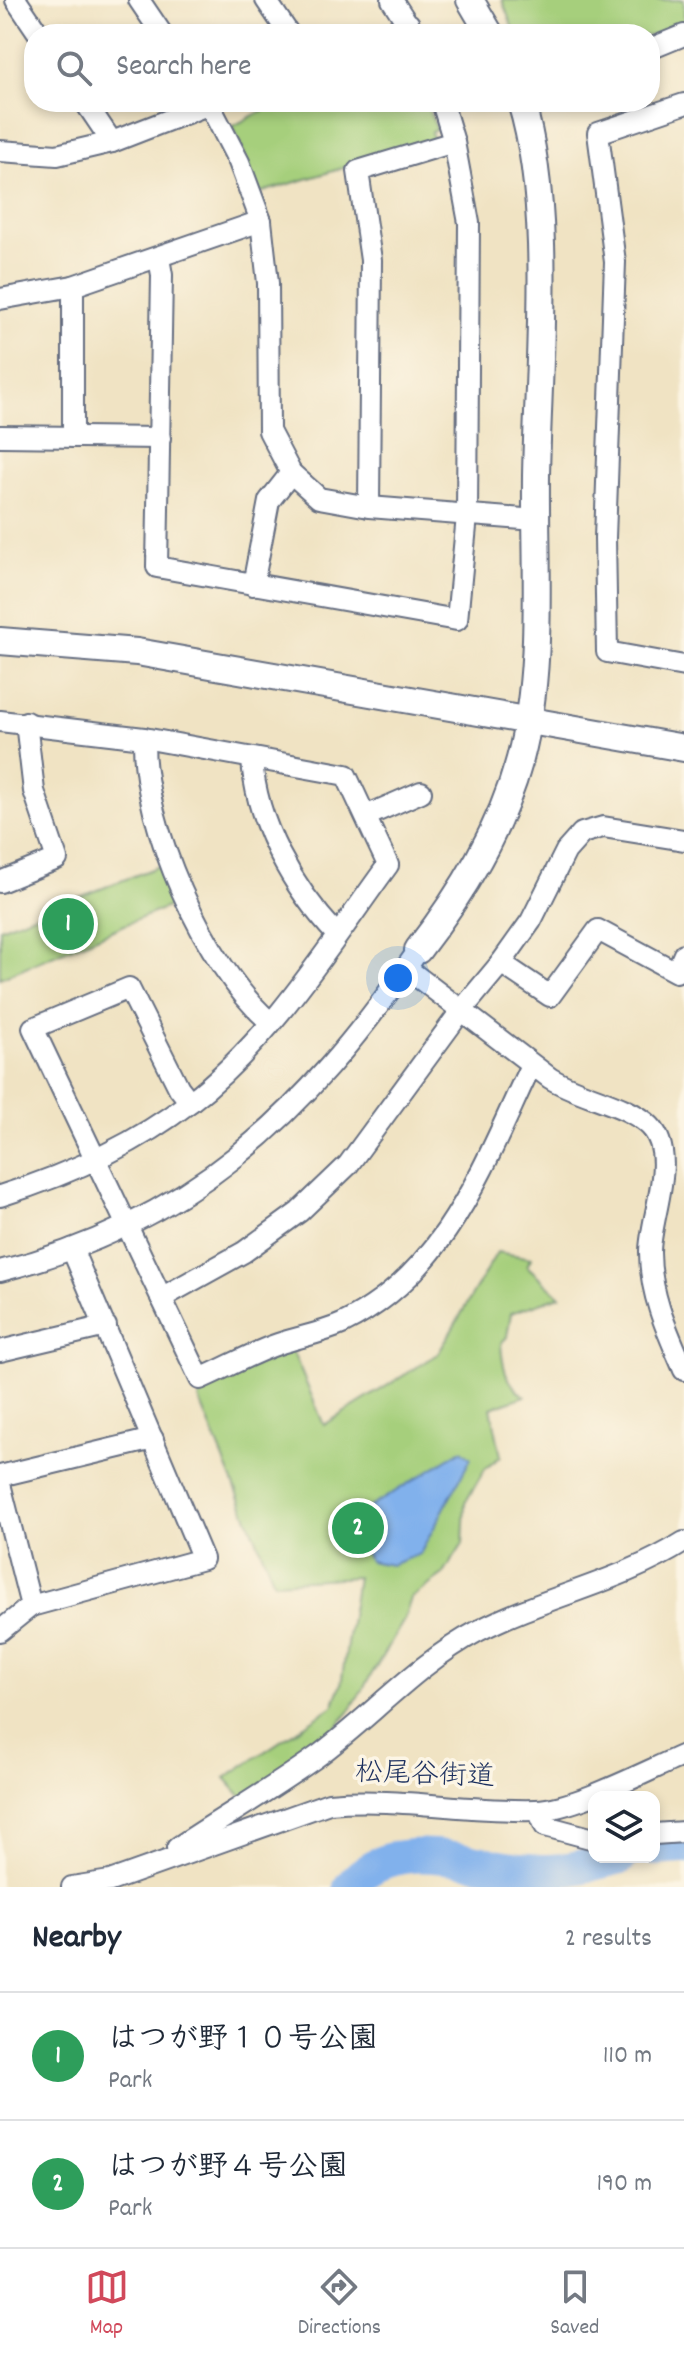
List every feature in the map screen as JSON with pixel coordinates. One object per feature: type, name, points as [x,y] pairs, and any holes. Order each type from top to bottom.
[{"type":"street","points":[[16,0],[32,24]]},
{"type":"street","points":[[139,0],[155,24]]},
{"type":"street","points":[[266,0],[282,24]]},
{"type":"street","points":[[392,0],[408,24]]},
{"type":"street","points":[[470,0],[484,24]]},
{"type":"street","points":[[660,45],[684,35]]},
{"type":"street","points":[[684,104],[598,133],[615,262],[605,538],[607,652],[684,666]]},
{"type":"street","points":[[92,112],[112,142]]},
{"type":"street","points":[[0,151],[57,155],[112,142],[187,112]]},
{"type":"street","points":[[214,112],[239,162],[261,221],[268,283],[269,431],[291,473],[319,498],[369,507],[536,520]]},
{"type":"street","points":[[159,258],[162,275],[157,567],[457,620],[467,516],[469,223],[454,142],[445,112]]},
{"type":"street","points":[[0,1271],[72,1249],[127,1227],[181,1198],[234,1162],[281,1121],[323,1075],[412,959],[471,876],[504,812],[529,720],[534,683],[540,240],[535,162],[523,112]]},
{"type":"street","points":[[369,507],[371,260],[358,171],[454,142]]},
{"type":"street","points":[[0,299],[73,286],[261,221]]},
{"type":"street","points":[[73,286],[73,437]]},
{"type":"street","points":[[0,436],[160,438]]},
{"type":"street","points":[[253,585],[269,501],[291,473]]},
{"type":"street","points":[[0,641],[137,652],[684,748]]},
{"type":"street","points":[[0,721],[144,738],[346,775],[388,865],[270,1022],[231,1066],[190,1102],[144,1134],[93,1160],[0,1196]]},
{"type":"street","points":[[0,882],[57,859],[34,791],[26,722]]},
{"type":"street","points":[[144,738],[147,792],[163,845],[218,960],[233,983],[270,1022]]},
{"type":"street","points":[[252,759],[261,808],[278,852],[304,895],[337,935]]},
{"type":"street","points":[[366,816],[421,792]]},
{"type":"street","points":[[161,1298],[244,1252],[324,1190],[348,1165],[461,1011],[501,963],[552,885],[566,851],[582,833],[603,827],[684,840]]},
{"type":"street","points":[[501,963],[550,996],[598,930],[676,972],[684,954]]},
{"type":"street","points":[[412,959],[461,1011],[531,1065],[572,1092],[637,1116],[652,1128],[660,1147],[663,1175],[650,1247],[650,1274],[654,1297],[684,1370]]},
{"type":"street","points":[[190,1102],[179,1088],[129,988],[33,1028],[67,1093],[93,1160],[200,1379],[276,1345],[339,1325],[366,1310],[414,1273],[452,1227],[531,1065]]},
{"type":"street","points":[[0,1631],[31,1606],[206,1566],[72,1249]]},
{"type":"street","points":[[0,1351],[106,1326]]},
{"type":"street","points":[[0,1476],[153,1439]]},
{"type":"street","points":[[0,1484],[31,1606]]},
{"type":"street","points":[[150,1866],[316,1758],[433,1660],[477,1632],[540,1604],[623,1575],[684,1542]]},
{"type":"street","name":"松尾谷街道","points":[[86,1886],[329,1803],[367,1799],[538,1810],[574,1801],[684,1755]]},
{"type":"street","points":[[538,1810],[545,1826],[588,1837]]},
{"type":"street","points":[[660,1834],[684,1832]]},
{"type":"green space","points":[[502,0],[684,0],[684,21],[660,32],[660,24],[511,24]]},
{"type":"green space","points":[[260,112],[429,112],[437,129],[431,132],[434,141],[259,193],[233,126]]},
{"type":"green space","points":[[162,865],[179,902],[0,978],[0,928]]},
{"type":"green space","points":[[497,1252],[531,1258],[527,1266],[560,1296],[511,1313],[507,1337],[501,1343],[502,1359],[509,1380],[525,1396],[491,1408],[501,1456],[485,1469],[465,1503],[463,1544],[443,1575],[411,1598],[404,1620],[349,1712],[326,1739],[242,1797],[225,1778],[333,1706],[341,1685],[357,1577],[274,1582],[199,1399],[203,1388],[292,1350],[324,1425],[438,1354]]},
{"type":"water","points":[[462,1450],[471,1458],[420,1554],[391,1565],[369,1561],[354,1525],[356,1516]]},
{"type":"waterway","points":[[660,1849],[684,1847]]},
{"type":"waterway","points":[[350,1887],[369,1869],[392,1859],[417,1856],[549,1871],[596,1863]]},
{"type":"place","name":"はつが野１０号公園","points":[[68,924]]},
{"type":"place","name":"はつが野４号公園","points":[[358,1528]]}]
